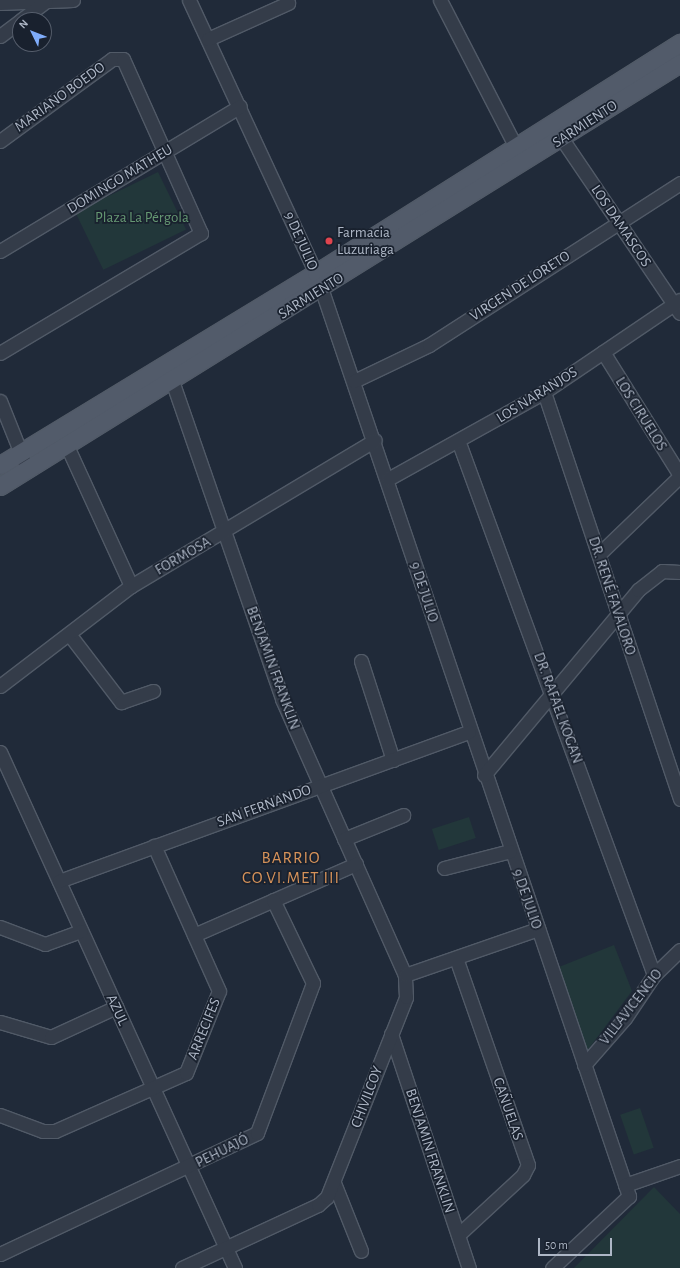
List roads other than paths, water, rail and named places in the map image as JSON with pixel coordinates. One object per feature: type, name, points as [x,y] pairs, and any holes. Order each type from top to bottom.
[{"type":"main road","name":"SARMIENTO","points":[[0,465],[316,273],[680,43]]},
{"type":"main road","name":"SARMIENTO","points":[[0,486],[322,289],[680,64]]},
{"type":"street","points":[[0,4],[73,0]]},
{"type":"street","name":"9 DE JULIO","points":[[189,0],[240,106],[322,289],[388,479],[469,732],[627,1190]]},
{"type":"street","points":[[440,0],[516,147]]},
{"type":"street","points":[[31,12],[46,1]]},
{"type":"street","points":[[208,39],[288,3]]},
{"type":"street","points":[[0,36],[12,26]]},
{"type":"street","name":"MARIANO BOEDO","points":[[0,141],[112,59],[123,59],[164,153]]},
{"type":"street","name":"DOMINGO MATHEU","points":[[0,251],[240,106]]},
{"type":"street","name":"LOS DAMASCOS","points":[[562,139],[618,222],[678,306]]},
{"type":"street","points":[[0,353],[201,233],[164,153]]},
{"type":"street","name":"VIRGEN DE LORETO","points":[[354,381],[428,345],[680,183]]},
{"type":"street","name":"LOS NARANJOS","points":[[388,479],[459,443],[544,392],[603,352],[678,306]]},
{"type":"street","name":"LOS CIRUELOS","points":[[603,352],[680,476]]},
{"type":"street","name":"BENJAMIN FRANKLIN","points":[[166,364],[282,699],[344,839],[402,962],[405,975]]},
{"type":"street","name":"DR. RENÉ FAVALORO","points":[[544,392],[680,799]]},
{"type":"street","points":[[0,401],[27,470]]},
{"type":"street","name":"FORMOSA","points":[[0,686],[131,586],[224,532],[374,440]]},
{"type":"street","name":"DR. RAFAEL KOGAN","points":[[459,443],[552,691],[654,975]]},
{"type":"street","points":[[67,446],[131,586]]},
{"type":"street","points":[[599,554],[680,476]]},
{"type":"street","points":[[484,775],[617,614],[656,574],[668,570],[680,572]]},
{"type":"street","points":[[69,634],[121,702],[153,691]]},
{"type":"street","points":[[362,661],[393,760]]},
{"type":"street","name":"SAN FERNANDO","points":[[59,880],[469,732]]},
{"type":"street","name":"AZUL","points":[[0,752],[59,880],[80,931],[116,1006],[235,1268]]},
{"type":"street","points":[[344,839],[403,815]]},
{"type":"street","name":"ARRECIFES","points":[[0,1115],[43,1131],[55,1131],[186,1073],[220,991],[154,846]]},
{"type":"street","points":[[444,868],[510,851]]},
{"type":"street","points":[[194,935],[356,864]]},
{"type":"street","name":"PEHUAJÓ","points":[[0,1254],[189,1167],[257,1133],[312,992],[313,984],[273,900]]},
{"type":"street","points":[[0,927],[45,944],[80,931]]},
{"type":"street","points":[[405,975],[538,929]]},
{"type":"street","name":"VILLAVICENCIO","points":[[584,1065],[625,1018],[654,975],[680,950]]},
{"type":"street","name":"CAÑUELAS","points":[[456,958],[528,1165],[523,1175],[458,1235]]},
{"type":"street","name":"CHIVILCOY","points":[[182,1268],[318,1205],[334,1183],[406,997],[405,975]]},
{"type":"street","points":[[0,1022],[51,1037],[116,1006]]},
{"type":"street","name":"BENJAMIN FRANKLIN","points":[[391,1034],[469,1268]]},
{"type":"street","points":[[552,1268],[627,1190],[680,1166]]},
{"type":"street","points":[[334,1183],[361,1251]]},
{"type":"place","name":"Farmacia Luzuriaga","points":[[329,241]]},
{"type":"district","name":"BARRIO CO.VI.MET III","points":[[291,868]]},
{"type":"park label","name":"Plaza La Pérgola","points":[[142,218]]}]
